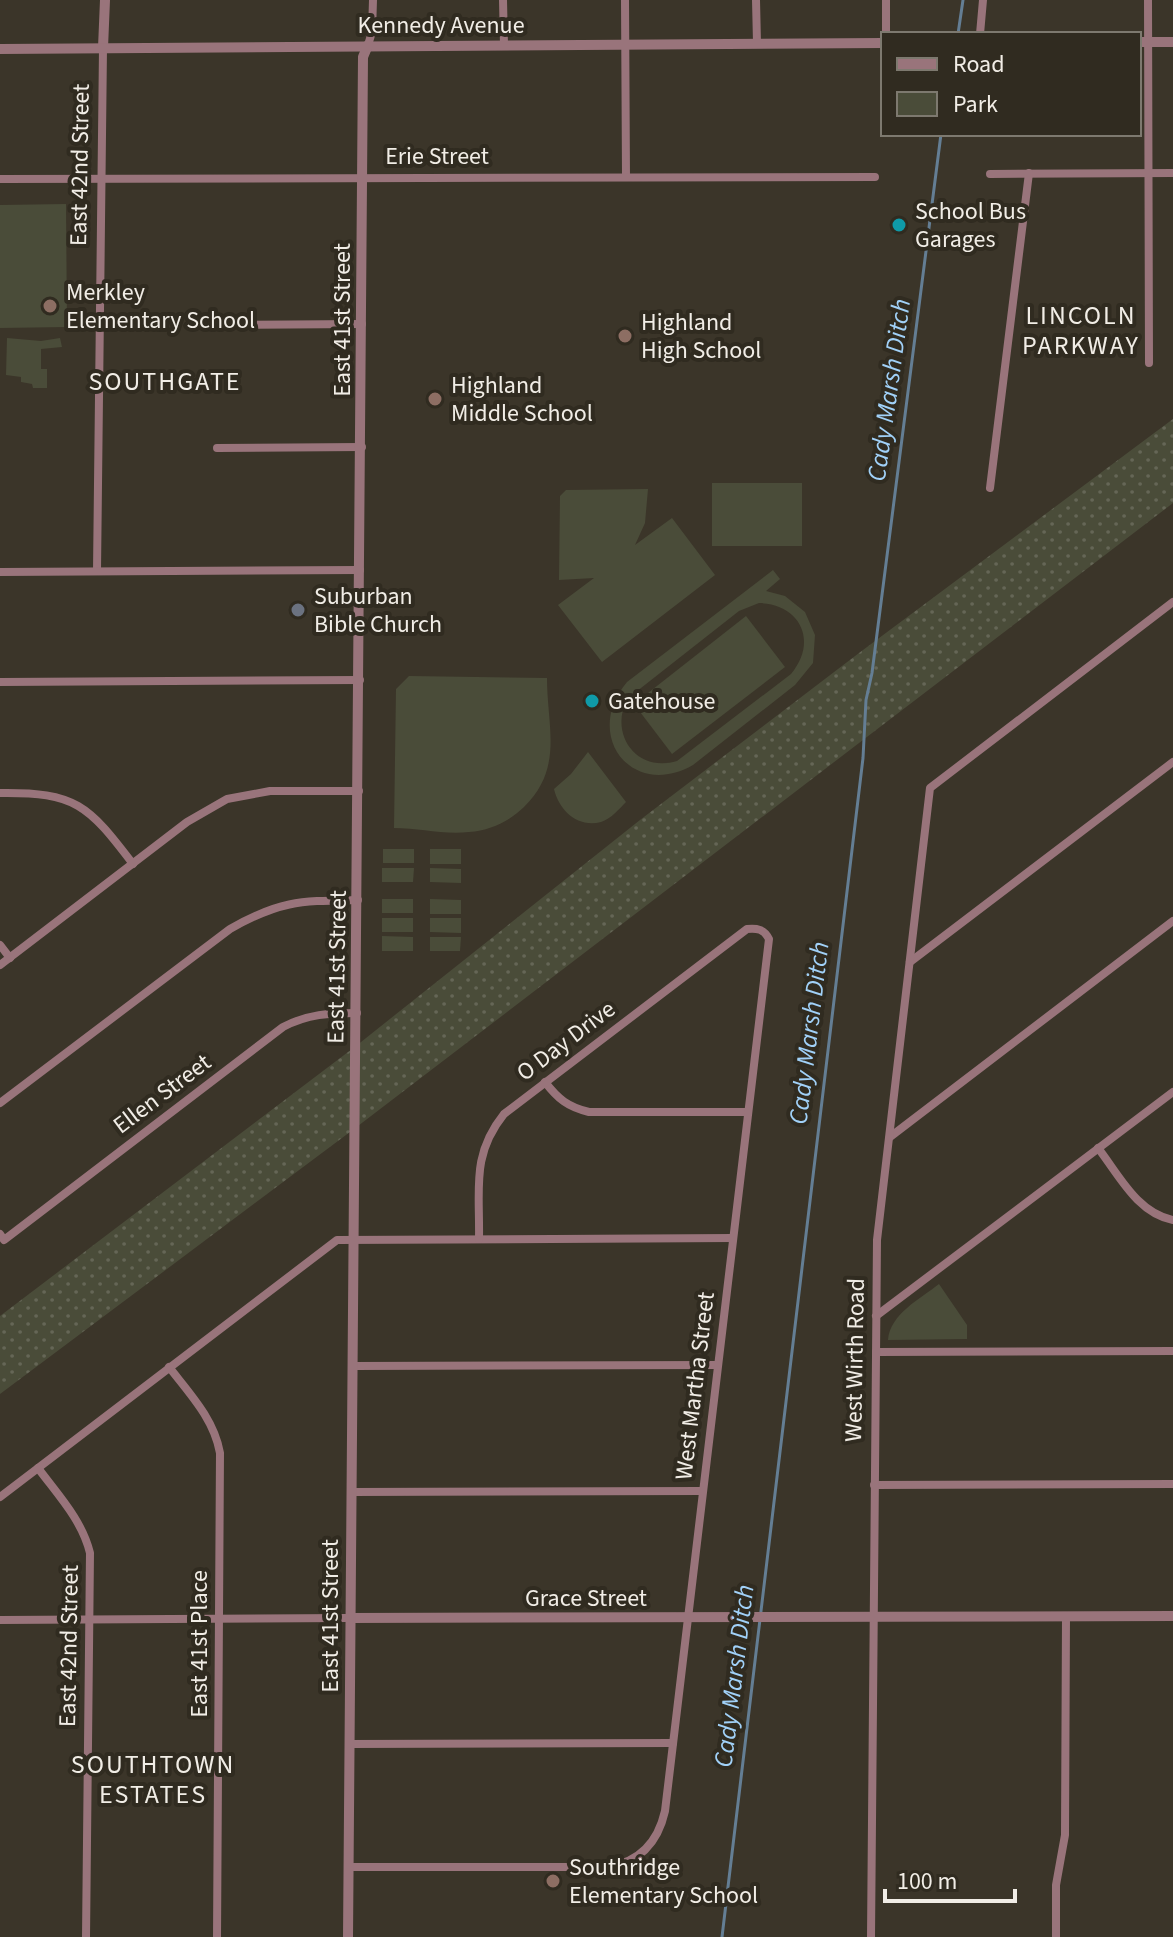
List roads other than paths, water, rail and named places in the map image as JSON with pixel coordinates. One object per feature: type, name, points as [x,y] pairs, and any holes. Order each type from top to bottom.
[{"type":"street","points":[[103,48],[105,0]]},
{"type":"street","name":"East 41st Street","points":[[348,1937],[363,57],[372,32],[373,0]]},
{"type":"street","points":[[503,0],[504,45]]},
{"type":"street","points":[[625,0],[626,177]]},
{"type":"street","points":[[756,0],[757,43]]},
{"type":"street","points":[[886,0],[886,32]]},
{"type":"street","points":[[980,32],[983,0]]},
{"type":"street","points":[[1148,0],[1143,42],[1149,363]]},
{"type":"street","points":[[1143,42],[1173,42]]},
{"type":"street","name":"Kennedy Avenue","points":[[0,49],[881,43]]},
{"type":"street","name":"East 42nd Street","points":[[97,571],[103,48]]},
{"type":"street","points":[[990,488],[1029,173]]},
{"type":"street","points":[[990,174],[1173,173]]},
{"type":"street","name":"Erie Street","points":[[0,179],[616,175],[875,177]]},
{"type":"street","points":[[219,325],[362,324]]},
{"type":"street","points":[[217,448],[362,447]]},
{"type":"street","points":[[0,572],[360,570]]},
{"type":"street","name":"West Wirth Road","points":[[871,1937],[877,1240],[930,788],[1173,602]]},
{"type":"street","points":[[0,682],[360,680]]},
{"type":"street","points":[[910,962],[1173,762]]},
{"type":"street","points":[[0,965],[187,822],[227,799],[270,791],[359,791]]},
{"type":"street","points":[[0,793],[30,792],[57,796],[80,806],[101,822],[133,864]]},
{"type":"street","points":[[0,1103],[230,929],[256,914],[278,905],[303,901],[358,900]]},
{"type":"street","points":[[890,1137],[1173,921]]},
{"type":"street","name":"O Day Drive","points":[[479,1239],[483,1147],[504,1114],[747,929],[760,929]]},
{"type":"street","name":"West Martha Street","points":[[348,1867],[608,1867],[627,1862],[649,1848],[662,1823],[769,939],[760,929]]},
{"type":"street","points":[[0,945],[10,958]]},
{"type":"street","name":"Ellen Street","points":[[2,1237],[283,1027],[302,1017],[319,1013],[357,1013]]},
{"type":"street","points":[[545,1082],[571,1108],[589,1112],[748,1112]]},
{"type":"street","points":[[876,1316],[1173,1092]]},
{"type":"street","points":[[1098,1148],[1142,1207],[1156,1216],[1173,1220]]},
{"type":"street","points":[[0,1497],[337,1240],[733,1238]]},
{"type":"street","points":[[876,1352],[1173,1351]]},
{"type":"street","points":[[353,1366],[717,1365]]},
{"type":"street","name":"East 41st Place","points":[[169,1367],[209,1420],[217,1435],[220,1453],[217,1937]]},
{"type":"street","name":"East 42nd Street","points":[[38,1468],[86,1536],[90,1553],[86,1937]]},
{"type":"street","points":[[874,1485],[1173,1484]]},
{"type":"street","points":[[351,1492],[702,1491]]},
{"type":"street","points":[[1056,1937],[1056,1885],[1065,1835],[1066,1616]]},
{"type":"street","name":"Grace Street","points":[[0,1620],[1173,1616]]},
{"type":"street","points":[[349,1744],[673,1743]]},
{"type":"waterway","name":"Cady Marsh Ditch","points":[[958,32],[963,0]]},
{"type":"waterway","name":"Cady Marsh Ditch","points":[[722,1937],[863,758],[866,700],[872,673],[941,136]]},
{"type":"place","name":"School Bus Garages","points":[[899,225]]},
{"type":"place","name":"Merkley Elementary School","points":[[50,306]]},
{"type":"place","name":"Highland High School","points":[[625,336]]},
{"type":"place","name":"Highland Middle School","points":[[435,399]]},
{"type":"place","name":"Suburban Bible Church","points":[[298,610]]},
{"type":"place","name":"Gatehouse","points":[[592,701]]},
{"type":"place","name":"Southridge Elementary School","points":[[553,1881]]},
{"type":"district","name":"LINCOLN PARKWAY","points":[[1081,330]]},
{"type":"district","name":"SOUTHGATE","points":[[165,381]]},
{"type":"district","name":"SOUTHTOWN ESTATES","points":[[153,1779]]}]
